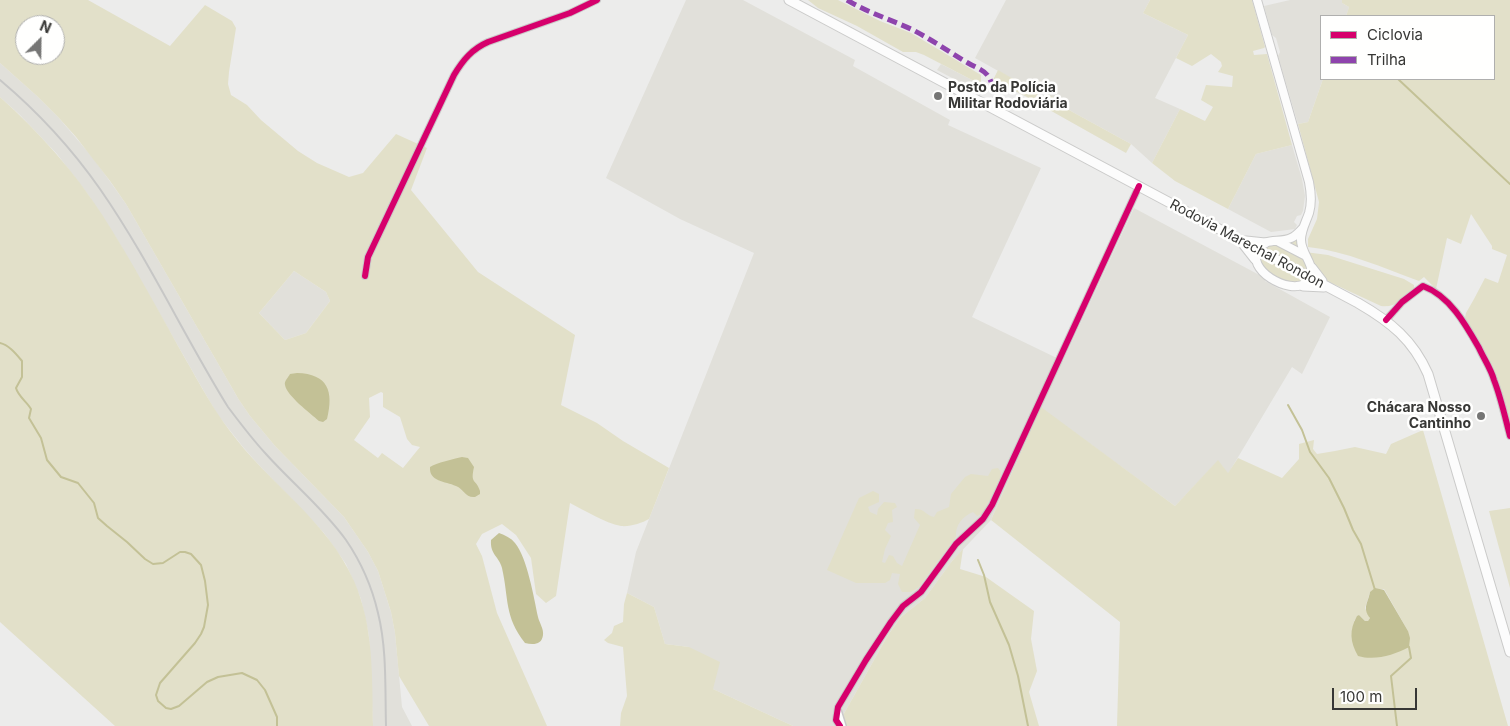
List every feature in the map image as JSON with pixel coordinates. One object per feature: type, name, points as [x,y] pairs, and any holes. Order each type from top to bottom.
[{"type":"main road","name":"Rodovia Marechal Rondon","points":[[789,0],[1139,186],[1238,240],[1256,254],[1311,273],[1330,288],[1386,320],[1399,331],[1411,344],[1428,374],[1510,652]]},
{"type":"main road","points":[[1257,0],[1311,194],[1310,208],[1303,228],[1301,242],[1311,273],[1303,286]]},
{"type":"main road","points":[[1238,240],[1265,243],[1277,241],[1291,238],[1303,228]]},
{"type":"main road","points":[[1277,241],[1306,256]]},
{"type":"main road","points":[[1265,243],[1256,254],[1260,268],[1271,278],[1286,285],[1330,288]]},
{"type":"street","points":[[365,276],[368,257],[454,75],[468,55],[479,46],[488,42],[570,13],[597,0]]},
{"type":"street","points":[[841,726],[836,720],[838,707],[891,622],[903,606],[921,592],[961,539],[978,525],[988,512],[1006,477],[1139,186]]},
{"type":"street","points":[[1386,320],[1402,302],[1424,286],[1433,290],[1463,321],[1490,369],[1510,436]]},
{"type":"shaded area","points":[[0,0],[88,0],[170,46],[205,5],[232,21],[236,28],[228,84],[231,95],[247,105],[261,120],[298,151],[317,163],[349,177],[363,173],[396,134],[427,148],[411,190],[478,272],[575,335],[561,405],[597,423],[669,468],[649,519],[639,523],[621,526],[570,503],[556,596],[546,603],[536,594],[531,558],[516,535],[502,524],[482,534],[476,544],[482,556],[497,613],[547,726],[429,726],[399,676],[391,612],[378,571],[368,552],[344,517],[275,446],[250,416],[126,204],[76,137],[38,97],[0,63]],"holes":[[[294,271],[326,292],[330,301],[306,333],[285,340],[259,313]],[[381,392],[383,393],[383,407],[400,417],[407,439],[412,445],[420,447],[403,468],[382,453],[378,458],[354,440],[370,417],[369,398]]]},
{"type":"shaded area","points":[[686,0],[743,0],[855,60],[853,66],[950,120],[948,125],[1041,168],[972,317],[1063,361],[1134,208],[1265,278],[1265,281],[1330,317],[1302,374],[1292,367],[1228,474],[1218,461],[1175,506],[1041,408],[991,520],[952,561],[925,598],[901,617],[888,635],[837,726],[793,726],[713,689],[689,647],[665,644],[654,607],[627,593],[636,552],[754,253],[680,219],[606,178]]},
{"type":"shaded area","points":[[808,0],[838,0],[880,21],[911,33],[981,75],[981,82],[974,81],[924,55],[916,52],[903,52],[857,26],[818,8]]},
{"type":"shaded area","points":[[1006,0],[1150,0],[1143,13],[1188,35],[1155,98],[1180,109],[1152,163],[1131,144],[1058,104],[1056,99],[1032,85],[1027,87],[975,58]]},
{"type":"shaded area","points":[[1150,0],[1252,0],[1265,47],[1253,51],[1254,55],[1267,54],[1292,145],[1256,154],[1228,209],[1175,181],[1152,163],[1180,109],[1205,121],[1213,107],[1201,100],[1206,85],[1232,87],[1233,76],[1218,72],[1222,66],[1221,62],[1211,54],[1192,66],[1176,58],[1188,35],[1143,13]]},
{"type":"shaded area","points":[[1290,0],[1342,0],[1342,3],[1349,7],[1346,15],[1320,15],[1320,80],[1323,80],[1308,122],[1298,124],[1278,56],[1280,52],[1276,38],[1272,35],[1264,6]]},
{"type":"shaded area","points":[[1342,0],[1510,0],[1510,428],[1497,378],[1487,356],[1465,318],[1485,278],[1498,283],[1507,255],[1492,249],[1492,246],[1471,214],[1461,244],[1447,238],[1436,289],[1424,277],[1419,281],[1350,256],[1308,247],[1308,239],[1317,219],[1319,202],[1298,124],[1308,122],[1323,80],[1495,80],[1495,15],[1346,15],[1349,7],[1342,3]]},
{"type":"shaded area","points":[[0,63],[58,117],[94,159],[126,204],[250,416],[275,446],[344,517],[368,552],[378,571],[391,612],[395,633],[402,707],[412,726],[373,726],[369,636],[361,599],[346,564],[324,533],[257,463],[217,414],[118,241],[89,196],[57,154],[0,97]]},
{"type":"shaded area","points":[[941,64],[974,81],[971,88],[937,70]]},
{"type":"shaded area","points":[[998,70],[1027,87],[1032,85],[1040,90],[1035,98],[1031,99],[993,80]]},
{"type":"shaded area","points":[[1048,94],[1056,99],[1058,104],[1131,144],[1126,153],[1046,108],[1044,103]]},
{"type":"shaded area","points":[[0,97],[55,153],[92,199],[125,252],[207,396],[230,431],[245,450],[313,521],[343,559],[361,598],[369,634],[373,726],[115,726],[0,622]]},
{"type":"shaded area","points":[[1292,145],[1305,196],[1303,211],[1294,222],[1297,225],[1295,229],[1271,232],[1228,209],[1256,154]]},
{"type":"shaded area","points":[[1300,234],[1310,268],[1305,281],[1286,283],[1266,273],[1258,261],[1261,249],[1267,244]]},
{"type":"shaded area","points":[[1305,252],[1328,255],[1404,279],[1414,285],[1414,290],[1391,306],[1381,306],[1325,280],[1320,276]]},
{"type":"shaded area","points":[[294,271],[326,292],[330,301],[306,333],[285,340],[259,313]]},
{"type":"shaded area","points":[[297,373],[316,377],[326,386],[330,400],[327,419],[323,422],[319,421],[299,404],[287,389],[286,379],[290,374]]},
{"type":"shaded area","points":[[1041,407],[1175,506],[1218,460],[1228,473],[1238,458],[1282,478],[1299,459],[1299,444],[1314,440],[1313,449],[1317,454],[1355,447],[1386,454],[1391,444],[1423,430],[1508,726],[1117,726],[1120,622],[991,520]],"holes":[[[1384,589],[1408,631],[1354,621],[1359,615],[1365,621],[1368,621],[1370,618],[1365,608],[1370,592]]]},
{"type":"shaded area","points":[[462,457],[468,458],[474,467],[473,479],[480,491],[480,494],[475,497],[467,495],[459,487],[438,480],[430,472],[430,467]]},
{"type":"shaded area","points":[[998,468],[1001,472],[1000,481],[982,514],[977,516],[973,512],[963,519],[958,525],[956,537],[919,587],[911,592],[902,592],[898,584],[900,574],[892,573],[890,580],[885,583],[856,583],[827,570],[859,498],[873,491],[879,494],[879,502],[868,507],[870,512],[877,515],[878,509],[884,502],[895,503],[897,507],[892,510],[893,522],[888,523],[885,530],[891,536],[882,562],[885,563],[889,555],[893,556],[897,563],[902,566],[920,525],[914,518],[915,509],[934,517],[937,512],[949,507],[951,494],[965,477],[971,474],[988,476],[992,469]]},
{"type":"shaded area","points":[[1510,508],[1510,588],[1489,511]]},
{"type":"shaded area","points":[[499,533],[515,543],[523,558],[543,633],[541,641],[537,644],[525,643],[510,616],[502,568],[491,545],[491,540]]},
{"type":"shaded area","points":[[963,549],[960,569],[986,577],[1034,611],[1031,639],[1037,671],[1029,692],[1039,726],[837,726],[888,635],[901,617],[925,598]]},
{"type":"shaded area","points":[[1375,588],[1384,590],[1408,631],[1410,638],[1409,647],[1384,656],[1371,658],[1358,656],[1352,641],[1352,631],[1357,616],[1359,615],[1365,621],[1368,621],[1370,618],[1366,611],[1366,605],[1370,592]]},
{"type":"shaded area","points":[[627,593],[654,607],[665,644],[689,647],[720,662],[713,689],[793,726],[620,726],[621,713],[627,696],[623,647],[604,640],[612,633],[614,626],[623,622]]},
{"type":"waterway","points":[[1399,80],[1510,184]]},
{"type":"waterway","points":[[0,343],[9,348],[22,361],[22,377],[16,388],[31,409],[29,418],[41,438],[47,460],[61,477],[78,483],[94,503],[98,518],[153,564],[163,563],[180,552],[185,552],[191,554],[201,565],[208,605],[204,627],[195,643],[160,683],[156,695],[158,701],[166,708],[171,709],[179,706],[207,682],[218,677],[242,673],[257,680],[265,690],[277,717],[277,726]]},
{"type":"waterway","points":[[1288,405],[1302,430],[1310,452],[1329,478],[1361,544],[1375,590]]},
{"type":"waterway","points":[[978,560],[984,575],[990,602],[1009,645],[1018,676],[1028,726]]},
{"type":"waterway","points":[[1397,726],[1391,676],[1411,658],[1409,647],[1407,646]]},
{"type":"railway","points":[[0,80],[54,132],[89,174],[134,242],[228,407],[276,465],[337,528],[351,548],[369,584],[376,603],[381,627],[385,669],[386,726]]},
{"type":"marked path","points":[[847,0],[926,37],[982,70],[991,82]]},
{"type":"cycle path","points":[[365,276],[368,257],[454,75],[464,60],[477,48],[488,42],[570,13],[597,0]]},
{"type":"cycle path","points":[[840,726],[836,720],[838,707],[891,622],[903,606],[921,592],[956,544],[983,519],[992,505],[1139,186]]},
{"type":"cycle path","points":[[1386,320],[1402,302],[1423,286],[1433,291],[1449,304],[1469,330],[1491,372],[1510,436]]},
{"type":"place","name":"Posto da Polícia Militar Rodoviária","points":[[938,96]]},
{"type":"place","name":"Chácara Nosso Cantinho","points":[[1481,416]]}]
